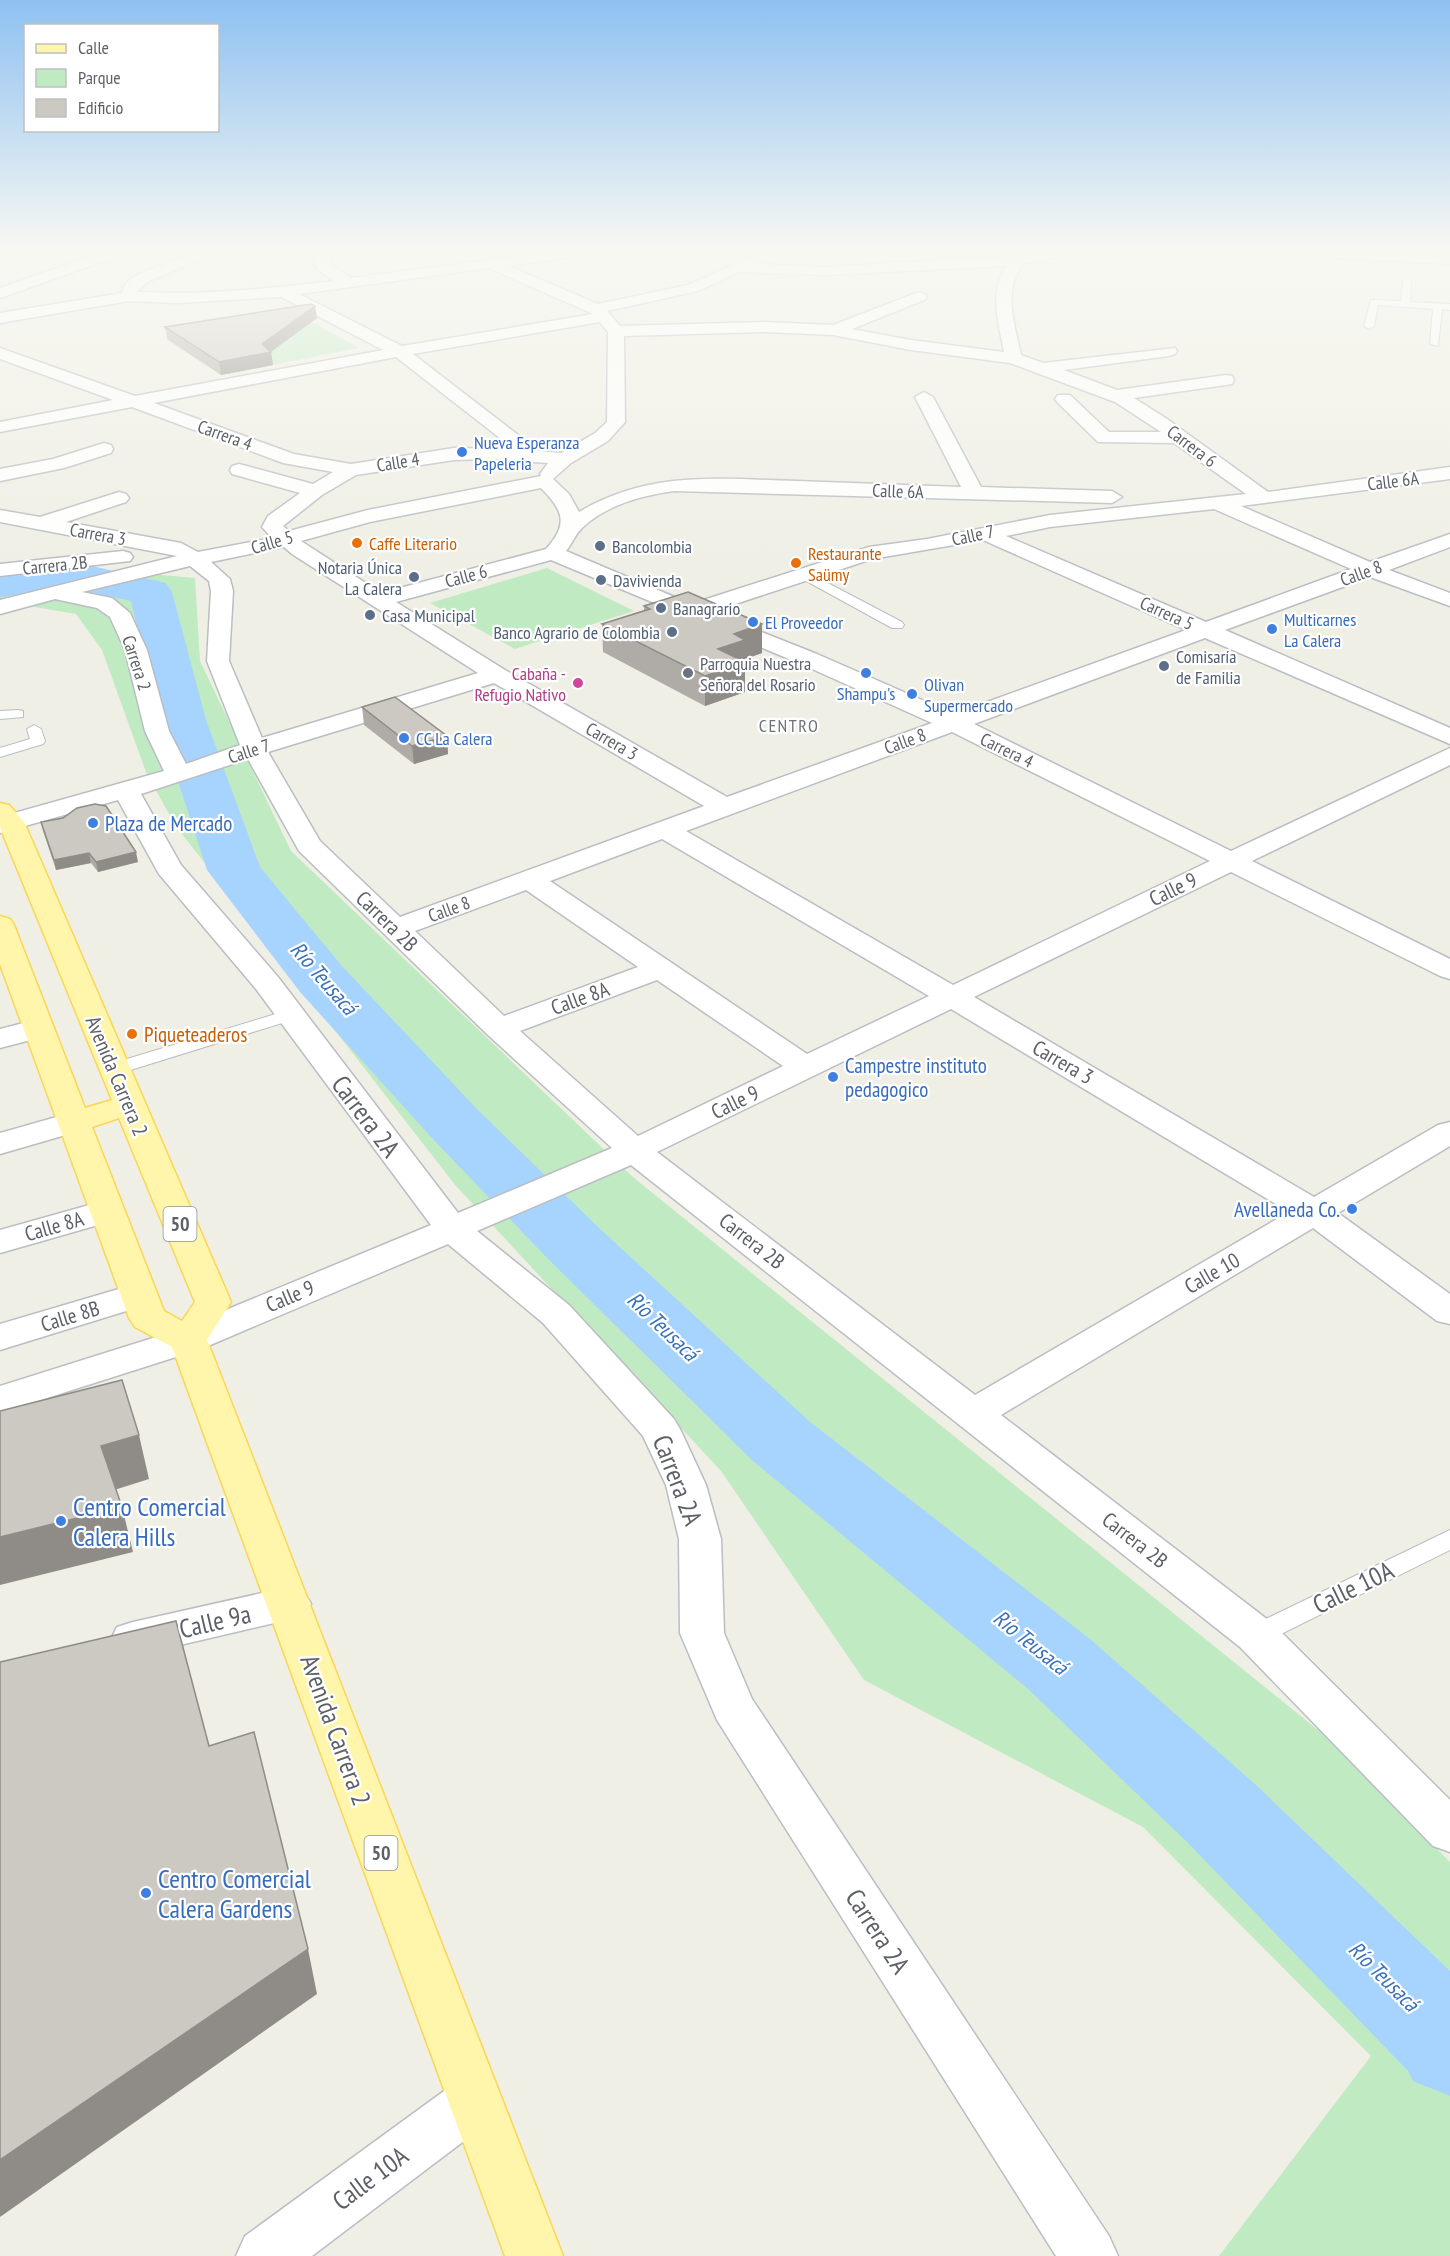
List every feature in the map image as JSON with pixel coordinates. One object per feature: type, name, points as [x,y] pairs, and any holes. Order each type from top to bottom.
[{"type":"main road","name":"Avenida Carrera 2","points":[[4,820],[114,1069],[213,1302],[188,1340],[534,2256]]},
{"type":"main road","points":[[0,925],[148,1317],[188,1340]]},
{"type":"main road","points":[[74,1122],[129,1105]]},
{"type":"street","name":"Carrera 4","points":[[14,358],[290,459],[351,470]]},
{"type":"street","points":[[0,427],[366,358]]},
{"type":"street","points":[[408,358],[535,457]]},
{"type":"street","points":[[553,553],[563,543],[571,526],[568,504],[545,481],[564,459],[611,432],[616,422],[610,358]]},
{"type":"street","name":"Carrera 6","points":[[1014,358],[1113,396],[1165,425],[1264,498]]},
{"type":"street","points":[[1042,368],[1115,358]]},
{"type":"street","points":[[1113,396],[1226,380]]},
{"type":"street","points":[[924,397],[974,494]]},
{"type":"street","points":[[1064,399],[1104,438],[1178,436]]},
{"type":"street","points":[[0,475],[57,464],[104,449]]},
{"type":"street","name":"Calle 4","points":[[284,537],[272,527],[275,520],[351,470],[454,454],[491,453],[564,459]]},
{"type":"street","points":[[239,470],[315,492]]},
{"type":"street","name":"Calle 6A","points":[[1264,498],[1450,473]]},
{"type":"street","name":"Calle 5","points":[[0,607],[187,555],[274,544],[284,537],[368,516],[545,481]]},
{"type":"street","name":"Calle 6A","points":[[571,526],[612,499],[661,486],[694,484],[1224,501]]},
{"type":"street","points":[[41,524],[119,498]]},
{"type":"street","name":"Calle 7","points":[[690,612],[869,553],[927,545],[983,532],[1050,521],[1264,498]]},
{"type":"street","name":"Carrera 6","points":[[1224,501],[1371,570],[1450,600]]},
{"type":"street","name":"Carrera 3","points":[[0,516],[187,555]]},
{"type":"street","name":"Carrera 5","points":[[983,532],[1450,737]]},
{"type":"street","name":"Carrera 3","points":[[284,537],[299,549],[497,675],[724,807]]},
{"type":"street","name":"Calle 8","points":[[394,929],[1450,540]]},
{"type":"street","name":"Carrera 4","points":[[553,553],[690,612],[809,659],[953,723],[1450,970]]},
{"type":"street","name":"Calle 6","points":[[378,600],[553,553]]},
{"type":"street","name":"Carrera 2B","points":[[0,570],[187,555],[210,570],[219,579],[222,591],[218,661],[254,748],[309,844],[394,929],[499,1028],[619,1159],[973,1413],[1256,1635],[1449,1829]]},
{"type":"street","name":"Carrera 2","points":[[61,591],[104,603],[119,613],[136,650],[157,730],[179,774]]},
{"type":"street","name":"Calle 7","points":[[4,820],[126,790],[254,748],[497,675]]},
{"type":"street","name":"Calle 9","points":[[0,1400],[188,1340],[619,1159],[1450,755]]},
{"type":"street","name":"Carrera 2A","points":[[126,790],[169,868],[267,982],[289,1015],[451,1228],[556,1314],[660,1429],[686,1485],[700,1539],[702,1633],[733,1707],[1083,2254]]},
{"type":"street","name":"Carrera 3","points":[[664,829],[1136,1104],[1315,1213],[1450,1312]]},
{"type":"street","points":[[529,879],[806,1068]]},
{"type":"street","name":"Calle 8A","points":[[499,1028],[662,968]]},
{"type":"street","points":[[0,1039],[39,1028]]},
{"type":"street","points":[[0,1144],[74,1122]]},
{"type":"street","name":"Calle 10","points":[[973,1413],[1450,1132]]},
{"type":"street","name":"Calle 8A","points":[[0,1242],[107,1211]]},
{"type":"street","name":"Calle 8B","points":[[0,1337],[139,1294]]},
{"type":"street","name":"Calle 9a","points":[[93,1648],[289,1604]]},
{"type":"street","name":"Calle 10A","points":[[265,2256],[474,2101]]},
{"type":"lane","points":[[803,574],[897,625]]},
{"type":"lane","points":[[0,715],[18,714]]},
{"type":"lane","points":[[0,753],[38,741],[34,729]]},
{"type":"lane","points":[[114,1069],[289,1015]]},
{"type":"lane","name":"Calle 10A","points":[[1256,1635],[1450,1539]]},
{"type":"green space","points":[[195,358],[306,358],[221,375]]},
{"type":"green space","points":[[70,567],[195,578],[200,661],[291,851],[634,1178],[1328,1738],[1450,1862],[1450,2256],[1219,2256],[1371,2056],[1143,1827],[864,1680],[721,1471],[456,1186],[175,825],[146,772],[102,650],[76,614],[0,601],[0,572]]},
{"type":"green space","points":[[547,568],[634,611],[515,649],[430,603]]},
{"type":"building","points":[[213,358],[238,358],[219,362]]},
{"type":"building","points":[[688,592],[762,624],[734,634],[745,640],[718,649],[745,662],[705,676],[602,624],[650,609],[644,606]]},
{"type":"building","points":[[395,697],[447,736],[412,746],[362,707]]},
{"type":"building","points":[[95,804],[106,806],[136,852],[96,862],[89,853],[54,860],[41,822],[63,818],[77,808]]},
{"type":"building","points":[[122,1380],[139,1435],[101,1446],[122,1507],[0,1537],[0,1411]]},
{"type":"building","name":"Centro Comercial Calera Gardens","points":[[176,1621],[209,1746],[254,1732],[308,1949],[0,2160],[0,1662]]},
{"type":"waterway","name":"Río Teusacá","points":[[0,584],[29,580],[92,579],[151,592],[182,720],[234,870],[321,979],[454,1123],[573,1243],[781,1441],[1059,1664],[1221,1813],[1446,2037],[1450,2046]]},
{"type":"place","name":"Nueva Esperanza Papeleria","points":[[462,452]]},
{"type":"place","name":"Caffe Literario","points":[[357,543]]},
{"type":"place","name":"Bancolombia","points":[[600,546]]},
{"type":"place","name":"Restaurante Saümy","points":[[796,563]]},
{"type":"place","name":"Notaria Única La Calera","points":[[414,577]]},
{"type":"place","name":"Davivienda","points":[[601,580]]},
{"type":"place","name":"Banagrario","points":[[661,608]]},
{"type":"place","name":"Casa Municipal","points":[[370,615]]},
{"type":"place","name":"El Proveedor","points":[[753,622]]},
{"type":"place","name":"Multicarnes La Calera","points":[[1272,629]]},
{"type":"place","name":"Banco Agrario de Colombia","points":[[672,632]]},
{"type":"place","name":"Comisaría de Familia","points":[[1164,666]]},
{"type":"place","name":"Parroquia Nuestra Señora del Rosario","points":[[688,673]]},
{"type":"place","name":"Shampu's","points":[[866,673]]},
{"type":"place","name":"Cabaña - Refugio Nativo","points":[[578,683]]},
{"type":"place","name":"Olivan Supermercado","points":[[912,694]]},
{"type":"place","name":"CC La Calera","points":[[404,738]]},
{"type":"place","name":"Plaza de Mercado","points":[[93,823]]},
{"type":"place","name":"Piqueteaderos","points":[[132,1034]]},
{"type":"place","name":"Campestre instituto pedagogico","points":[[833,1077]]},
{"type":"place","name":"Avellaneda Co.","points":[[1352,1209]]},
{"type":"place","name":"Centro Comercial Calera Hills","points":[[61,1521]]},
{"type":"place","name":"Centro Comercial Calera Gardens","points":[[146,1893]]},
{"type":"district","name":"CENTRO","points":[[789,725]]}]
